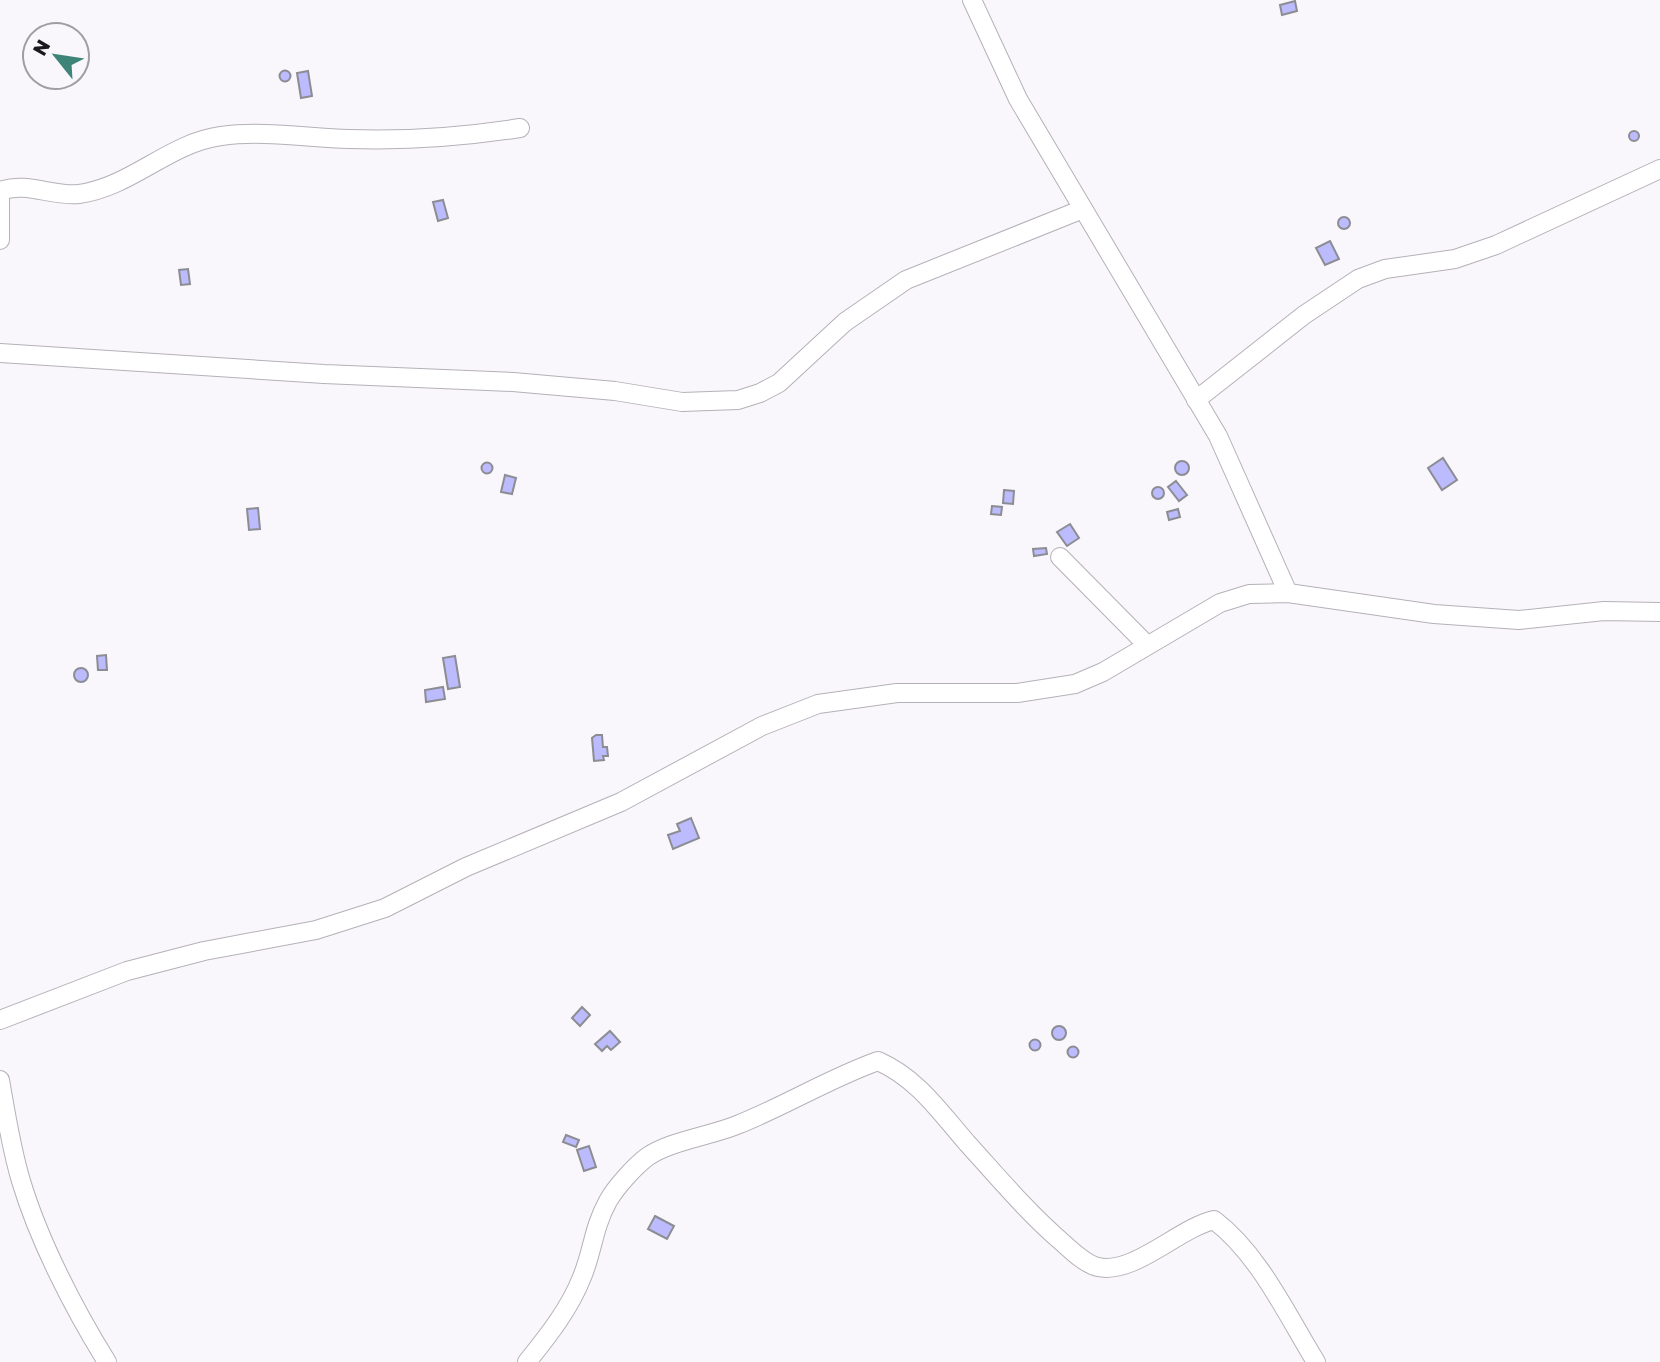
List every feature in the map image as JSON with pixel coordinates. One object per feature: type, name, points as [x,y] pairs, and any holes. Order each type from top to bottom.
[{"type":"street","points":[[972,0],[1018,99],[1218,436],[1288,593]]},
{"type":"street","points":[[0,240],[0,194],[13,187],[77,194],[115,185],[187,146],[221,136],[261,134],[399,141],[458,138],[520,128]]},
{"type":"street","points":[[1196,400],[1304,316],[1358,279],[1385,269],[1455,259],[1496,245],[1660,169]]},
{"type":"street","points":[[0,354],[513,382],[615,391],[682,402],[738,400],[779,383],[845,322],[906,280],[1083,209]]},
{"type":"street","points":[[1060,557],[1147,645]]},
{"type":"street","points":[[0,1020],[127,971],[204,951],[316,930],[385,908],[466,867],[621,802],[762,726],[818,704],[897,693],[1017,693],[1075,684],[1103,672],[1220,603],[1249,594],[1288,593],[1434,614],[1520,620],[1604,611],[1660,611]]},
{"type":"street","points":[[527,1362],[552,1332],[583,1276],[592,1235],[609,1199],[646,1158],[667,1147],[735,1126],[878,1061],[897,1070],[923,1091],[1046,1229],[1078,1255],[1098,1267],[1128,1264],[1195,1224],[1214,1220],[1228,1230],[1253,1264],[1316,1362]]},
{"type":"street","points":[[0,1080],[10,1141],[22,1184],[44,1241],[107,1362]]},
{"type":"building","points":[[1295,1],[1297,11],[1282,15],[1280,5]]},
{"type":"building","points":[[285,71],[289,72],[289,80],[285,81],[281,80],[280,76],[281,72]]},
{"type":"building","points":[[308,71],[312,96],[301,98],[297,73]]},
{"type":"building","points":[[1634,131],[1638,132],[1638,140],[1634,141],[1630,140],[1629,136],[1630,132]]},
{"type":"building","points":[[443,200],[448,218],[438,221],[433,202]]},
{"type":"building","points":[[1344,217],[1350,223],[1344,229],[1338,223]]},
{"type":"building","points":[[1330,241],[1339,259],[1325,265],[1316,248]]},
{"type":"building","points":[[188,269],[190,284],[181,285],[179,270]]},
{"type":"building","points":[[1443,458],[1457,480],[1442,490],[1428,468]]},
{"type":"building","points":[[1182,461],[1187,463],[1187,473],[1182,475],[1177,473],[1175,468],[1177,463]]},
{"type":"building","points":[[487,462],[493,468],[487,474],[481,468]]},
{"type":"building","points":[[505,475],[516,478],[512,494],[501,492]]},
{"type":"building","points":[[1176,481],[1187,495],[1179,501],[1168,487]]},
{"type":"building","points":[[1153,488],[1163,488],[1163,498],[1153,498]]},
{"type":"building","points":[[1004,490],[1014,491],[1013,504],[1003,503]]},
{"type":"building","points":[[992,506],[1002,507],[1001,515],[991,514]]},
{"type":"building","points":[[258,508],[260,529],[249,530],[247,509]]},
{"type":"building","points":[[1178,509],[1180,517],[1169,520],[1167,512]]},
{"type":"building","points":[[1070,524],[1079,538],[1067,546],[1057,532]]},
{"type":"building","points":[[1046,548],[1047,554],[1034,556],[1033,549]]},
{"type":"building","points":[[106,655],[107,670],[98,670],[97,656]]},
{"type":"building","points":[[455,656],[460,687],[448,689],[443,658]]},
{"type":"building","points":[[78,668],[84,668],[88,675],[84,682],[78,682],[74,678],[74,672]]},
{"type":"building","points":[[443,687],[445,699],[426,702],[425,690]]},
{"type":"building","points":[[602,735],[603,747],[607,747],[608,756],[603,756],[604,760],[594,761],[592,738]]},
{"type":"building","points":[[691,818],[699,838],[673,849],[668,835],[680,831],[677,824]]},
{"type":"building","points":[[582,1007],[590,1015],[580,1026],[572,1018]]},
{"type":"building","points":[[1059,1026],[1064,1028],[1064,1038],[1059,1040],[1054,1038],[1052,1033],[1054,1028]]},
{"type":"building","points":[[610,1031],[620,1042],[611,1050],[607,1046],[602,1051],[595,1044]]},
{"type":"building","points":[[1035,1040],[1039,1041],[1039,1049],[1035,1050],[1031,1049],[1030,1045],[1031,1041]]},
{"type":"building","points":[[1073,1047],[1077,1048],[1077,1056],[1073,1057],[1069,1056],[1068,1052],[1069,1048]]},
{"type":"building","points":[[566,1135],[579,1140],[576,1147],[563,1142]]},
{"type":"building","points":[[589,1146],[596,1167],[584,1171],[577,1150]]},
{"type":"building","points":[[655,1216],[674,1226],[667,1239],[648,1229]]}]
